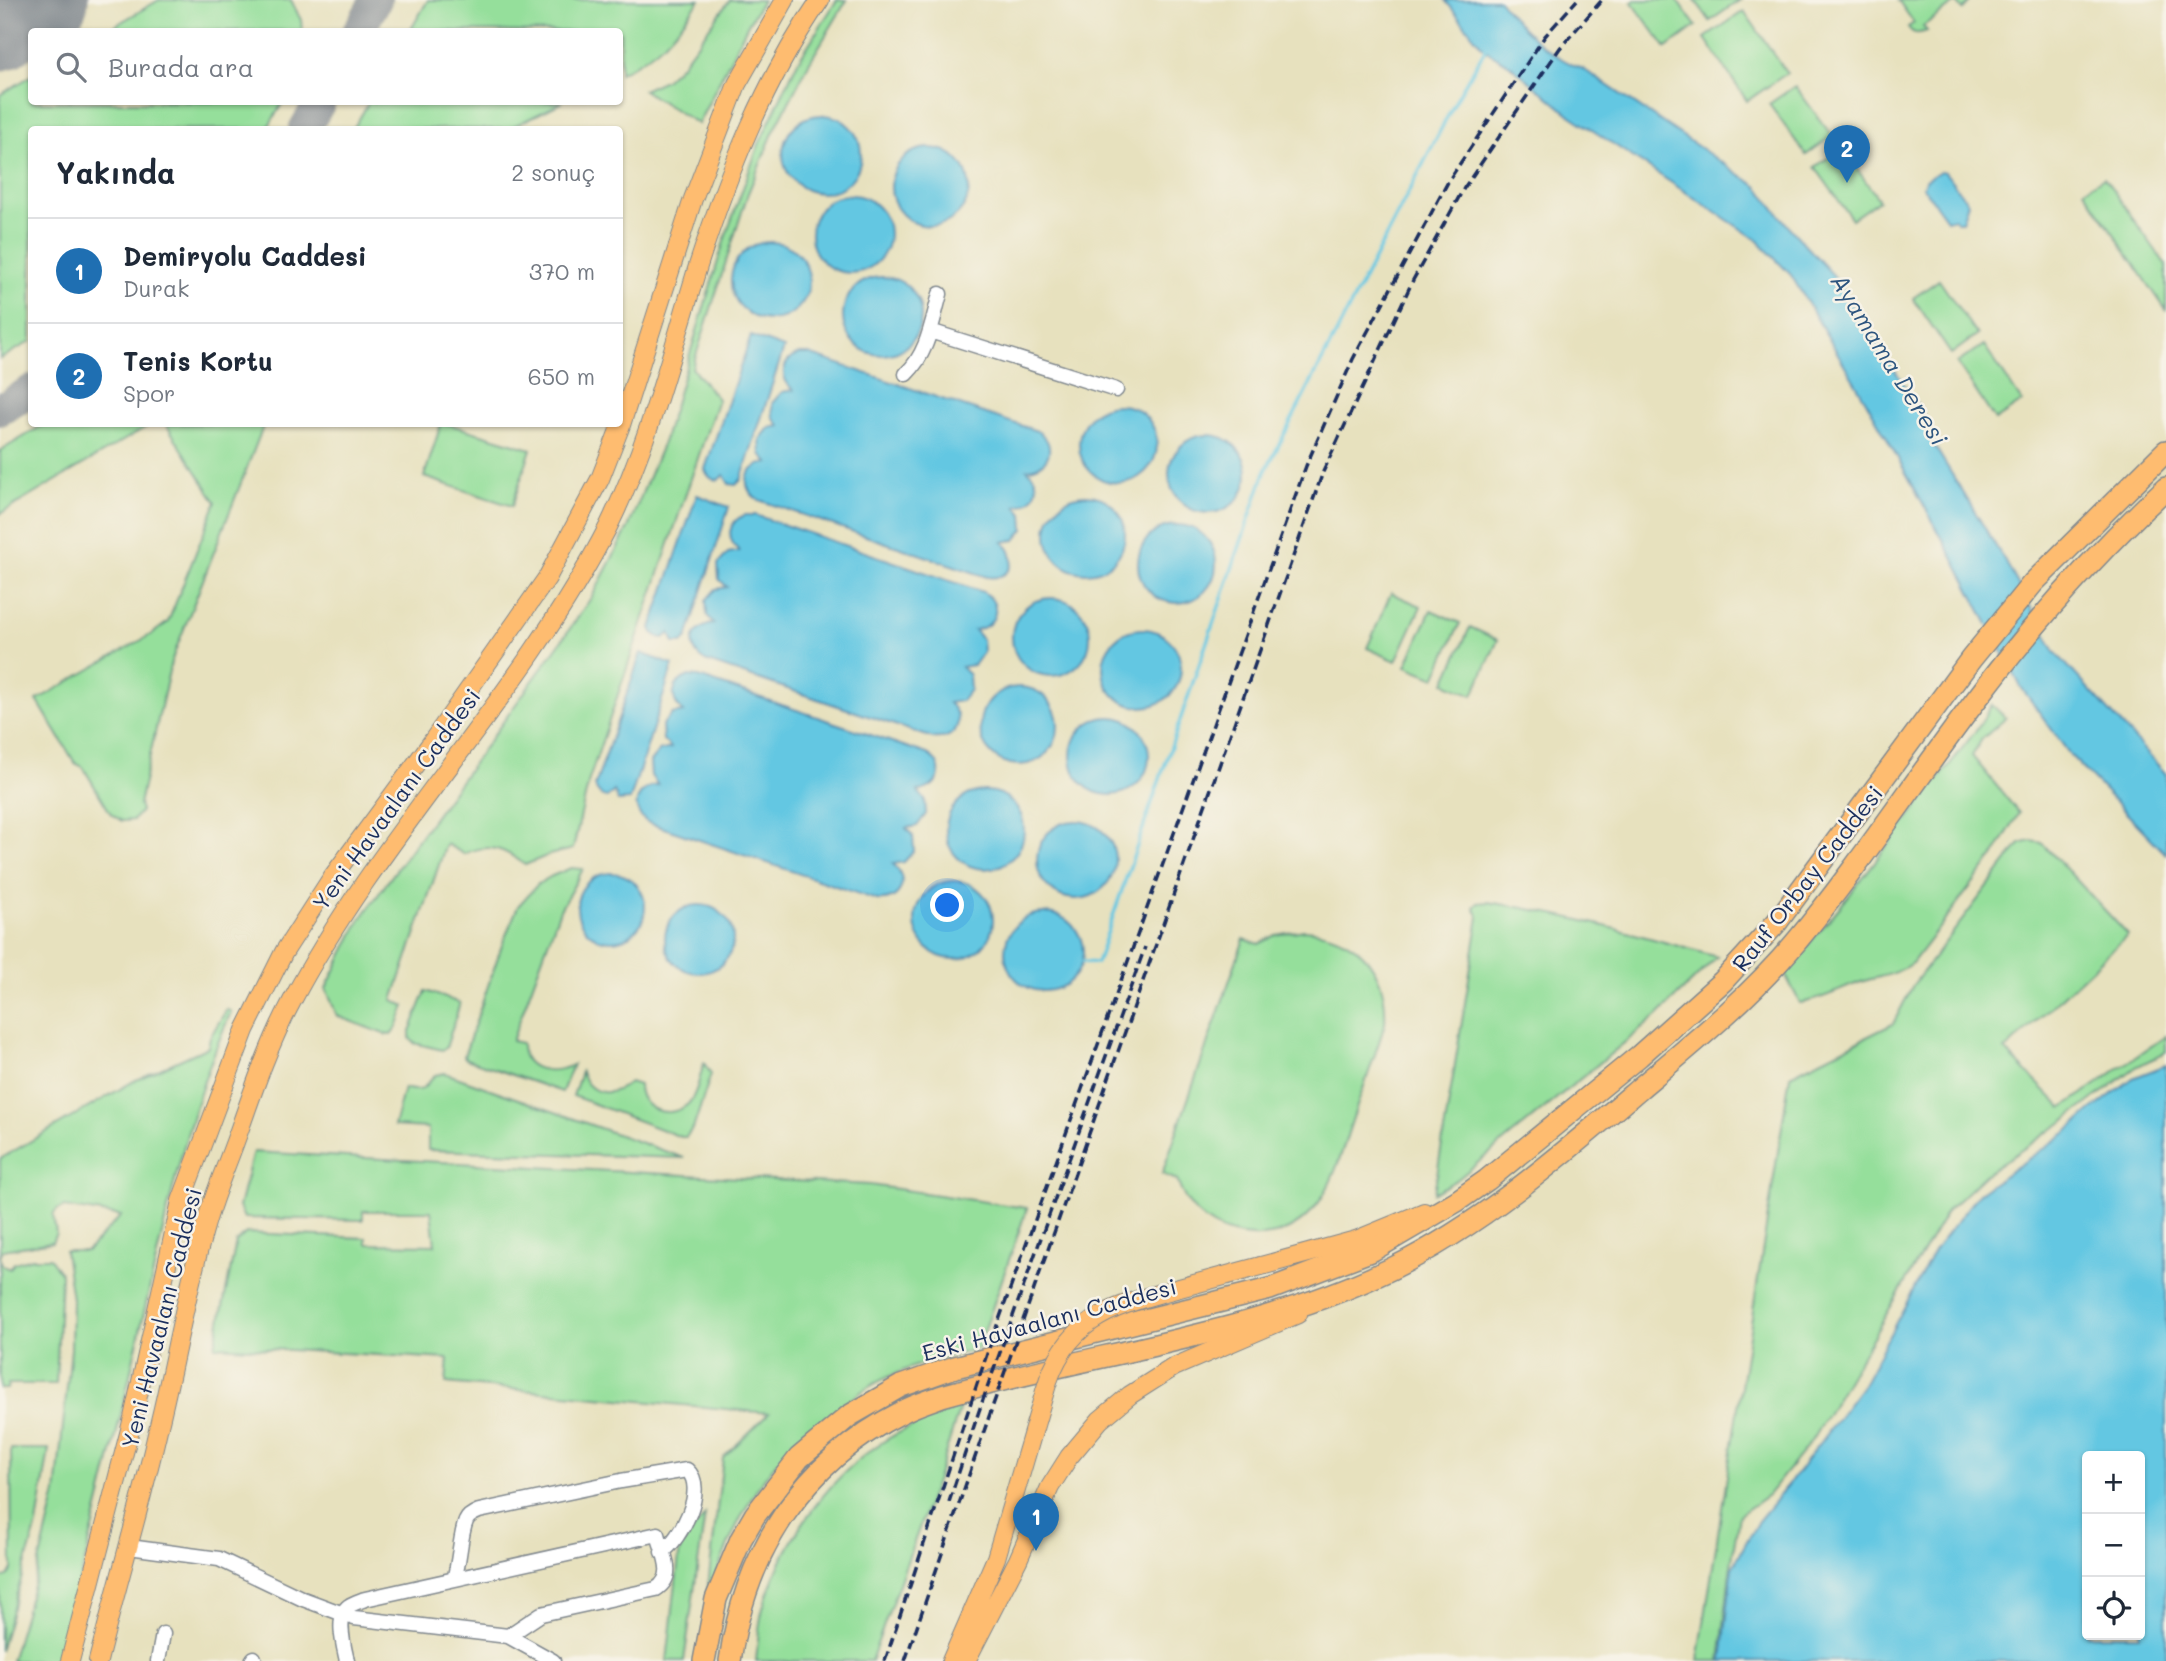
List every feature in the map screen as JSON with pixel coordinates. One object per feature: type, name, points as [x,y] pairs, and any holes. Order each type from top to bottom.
[{"type":"highway","name":"Rauf Orbay Caddesi","points":[[1457,1201],[1506,1166],[1639,1056],[1731,973],[1777,922],[1971,659],[2033,583],[2166,451]]},
{"type":"highway","name":"Rauf Orbay Caddesi","points":[[1322,1298],[1413,1258],[1490,1209],[1604,1119],[1742,1001],[1798,939],[1999,671],[2052,605],[2114,538],[2166,488]]},
{"type":"highway","name":"Eski Havaalanı Caddesi","points":[[704,1661],[716,1600],[741,1539],[755,1515],[799,1458],[825,1434],[873,1401],[901,1386],[955,1367],[1233,1299],[1297,1280],[1373,1250],[1457,1201]]},
{"type":"highway","name":"Eski Havaalanı Caddesi","points":[[730,1661],[738,1611],[760,1554],[775,1528],[795,1497],[821,1470],[848,1445],[876,1426],[905,1410],[975,1387],[1241,1324],[1322,1298]]},
{"type":"main road","name":"Yeni Havaalanı Caddesi","points":[[623,419],[692,199],[737,84],[785,0]]},
{"type":"main road","name":"Yeni Havaalanı Caddesi","points":[[98,1661],[129,1547],[206,1223],[262,1065],[289,1005],[324,943],[358,890],[477,730],[575,586],[608,525],[644,444],[699,262],[751,123],[794,37],[820,0]]},
{"type":"main road","name":"Yeni Havaalanı Caddesi","points":[[71,1661],[133,1418],[181,1200],[250,1019],[284,952],[333,876],[429,746],[551,570],[600,479],[620,427]]},
{"type":"main road","points":[[551,570],[575,586]]},
{"type":"main road","points":[[951,1661],[996,1558],[1050,1373],[1067,1343],[1096,1317],[1130,1301],[1356,1240],[1457,1201]]},
{"type":"main road","points":[[967,1661],[1050,1487],[1069,1457],[1100,1420],[1130,1395],[1174,1367],[1227,1343],[1272,1327],[1322,1298]]},
{"type":"main road","points":[[133,1418],[159,1425]]},
{"type":"main road","points":[[103,1541],[129,1547]]},
{"type":"street","points":[[906,374],[926,345],[940,294]]},
{"type":"street","points":[[930,331],[1116,390]]},
{"type":"street","points":[[454,1579],[466,1520],[479,1511],[687,1470],[693,1477],[695,1488],[688,1518],[674,1540],[662,1552]]},
{"type":"street","points":[[347,1661],[342,1643],[343,1614],[347,1607],[365,1599],[658,1534],[667,1568],[668,1578],[665,1584],[656,1589],[541,1614],[508,1636]]},
{"type":"street","points":[[129,1547],[219,1559],[290,1593],[354,1618],[508,1636],[553,1661]]},
{"type":"street","points":[[158,1661],[163,1634]]},
{"type":"green space","points":[[159,0],[291,0],[301,20],[302,28],[111,28]]},
{"type":"green space","points":[[428,0],[700,0],[665,42],[623,71],[623,28],[412,28]]},
{"type":"green space","points":[[730,0],[763,0],[748,24],[698,124],[643,90],[665,80],[682,64]]},
{"type":"green space","points":[[837,0],[847,0],[808,65],[773,133],[748,193],[692,368],[718,399],[589,780],[573,849],[525,865],[504,851],[481,848],[464,854],[446,844],[393,1000],[405,1006],[396,1029],[391,1035],[384,1034],[337,1016],[326,988],[360,920],[593,595],[628,528],[664,440],[725,238],[759,144],[797,63]]},
{"type":"green space","points":[[1677,0],[1696,26],[1666,48],[1632,2]]},
{"type":"green space","points":[[1695,0],[1740,0],[1710,21]]},
{"type":"green space","points":[[1898,0],[1971,0],[1963,10],[1957,2],[1923,26],[1927,31],[1914,33],[1908,27],[1914,23]]},
{"type":"green space","points":[[1744,11],[1787,73],[1747,101],[1705,38]]},
{"type":"green space","points":[[28,78],[28,105],[281,105],[269,126],[28,126],[28,343],[0,359],[0,95]]},
{"type":"green space","points":[[1795,86],[1832,136],[1806,155],[1769,104]]},
{"type":"green space","points":[[367,105],[557,105],[514,126],[355,126]]},
{"type":"green space","points":[[1842,148],[1879,200],[1852,219],[1815,167]]},
{"type":"green space","points":[[2104,177],[2166,265],[2166,310],[2084,190]]},
{"type":"green space","points":[[1939,280],[1977,335],[1951,354],[1913,298]]},
{"type":"green space","points":[[1984,345],[2022,402],[1995,420],[1957,363]]},
{"type":"green space","points":[[40,427],[146,427],[0,514],[0,451]]},
{"type":"green space","points":[[168,427],[263,427],[171,662],[139,804],[141,811],[133,820],[122,821],[111,814],[83,767],[75,763],[37,700],[152,634],[168,622],[216,502]]},
{"type":"green space","points":[[440,427],[458,427],[531,449],[512,506],[424,477]]},
{"type":"green space","points":[[1391,593],[1421,606],[1396,661],[1367,648]]},
{"type":"green space","points":[[1431,610],[1460,623],[1435,678],[1406,666]]},
{"type":"green space","points":[[1470,627],[1498,640],[1473,695],[1445,683]]},
{"type":"green space","points":[[1992,705],[2006,718],[1982,739],[1972,756],[2019,813],[1993,857],[1912,963],[1894,973],[1800,1003],[1786,976],[1789,967],[1843,903],[1974,733]]},
{"type":"green space","points":[[2031,841],[2042,843],[2128,935],[2005,1050],[2062,1108],[2166,1036],[2166,1052],[2136,1067],[2060,1124],[1986,1174],[1948,1210],[1812,1440],[1768,1495],[1739,1515],[1720,1661],[1698,1661],[1790,1075],[1893,1024],[1913,985],[2020,844]]},
{"type":"green space","points":[[571,868],[583,869],[560,910],[512,1041],[522,1043],[527,1060],[539,1069],[556,1070],[573,1065],[562,1092],[466,1059],[464,1056],[518,906],[538,884]]},
{"type":"green space","points":[[1488,902],[1575,919],[1717,957],[1657,1016],[1458,1179],[1434,1193],[1479,917],[1474,907],[1478,903]]},
{"type":"green space","points":[[1304,930],[1340,939],[1366,958],[1381,986],[1385,1023],[1336,1169],[1319,1202],[1293,1227],[1264,1236],[1237,1234],[1222,1230],[1205,1220],[1185,1198],[1177,1180],[1162,1174],[1244,939],[1259,944],[1276,935]]},
{"type":"green space","points":[[426,991],[460,1003],[446,1048],[442,1050],[414,1043],[410,1038],[410,1031]]},
{"type":"green space","points":[[227,1009],[231,1012],[202,1087],[179,1164],[113,1449],[58,1661],[11,1661],[56,1493],[71,1349],[72,1299],[65,1251],[87,1251],[121,1216],[64,1207],[53,1215],[56,1233],[52,1242],[3,1250],[0,1256],[0,1159],[134,1081],[208,1047],[210,1037]]},
{"type":"green space","points":[[704,1063],[711,1074],[694,1126],[686,1137],[573,1096],[581,1072],[596,1090],[609,1092],[630,1082],[639,1085],[640,1094],[650,1107],[665,1112],[681,1109],[688,1104],[696,1090]]},
{"type":"green space","points":[[445,1073],[684,1158],[428,1150],[428,1128],[394,1126],[404,1088],[420,1090],[435,1075]]},
{"type":"green space","points":[[253,1152],[870,1185],[1027,1208],[978,1349],[919,1365],[877,1382],[854,1397],[790,1450],[759,1485],[748,1504],[728,1544],[706,1603],[723,1458],[769,1413],[446,1383],[448,1359],[215,1346],[236,1242],[246,1233],[367,1238],[367,1244],[435,1245],[431,1211],[363,1211],[363,1220],[244,1218],[239,1207]]},
{"type":"green space","points":[[0,1256],[2,1265],[10,1269],[14,1263],[32,1258],[50,1258],[61,1274],[56,1384],[8,1384],[7,1389],[0,1389]]},
{"type":"green space","points":[[960,1407],[871,1661],[756,1661],[761,1614],[771,1584],[793,1539],[822,1497],[858,1460],[878,1445],[908,1428]]},
{"type":"green space","points":[[11,1449],[49,1449],[37,1525],[0,1651],[0,1578],[8,1576],[12,1569]]},
{"type":"green space","points":[[705,1515],[684,1661],[667,1661],[680,1547]]},
{"type":"water","points":[[1445,0],[1499,0],[1526,31],[1547,49],[1583,69],[1758,187],[1789,227],[1834,276],[1929,423],[1934,445],[2008,566],[2055,652],[2166,774],[2166,854],[2071,756],[2021,687],[1866,401],[1791,275],[1756,239],[1571,116],[1510,65],[1485,50]]},
{"type":"water","points":[[814,115],[830,115],[844,121],[855,132],[861,146],[861,162],[855,176],[844,187],[830,193],[814,193],[800,187],[789,176],[783,162],[783,146],[789,132],[800,121]]},
{"type":"water","points":[[922,148],[938,148],[952,154],[963,165],[969,179],[969,195],[963,209],[952,220],[938,226],[922,226],[908,220],[897,209],[891,195],[891,179],[897,165],[908,154]]},
{"type":"water","points":[[1940,171],[1945,172],[1968,203],[1962,221],[1954,218],[1947,220],[1923,187],[1925,181]]},
{"type":"water","points":[[842,195],[858,195],[872,201],[883,212],[889,226],[889,242],[883,256],[872,267],[858,273],[842,273],[828,267],[817,256],[811,242],[811,226],[817,212],[828,201]]},
{"type":"water","points":[[762,242],[778,242],[792,248],[803,259],[809,273],[809,289],[803,303],[792,314],[778,320],[762,320],[748,314],[737,303],[731,289],[731,273],[737,259],[748,248]]},
{"type":"water","points":[[874,277],[890,277],[904,283],[915,294],[921,308],[921,324],[915,338],[904,349],[890,355],[874,355],[860,349],[849,338],[843,324],[843,308],[849,294],[860,283]]},
{"type":"water","points":[[751,336],[784,348],[741,480],[736,485],[729,484],[724,475],[718,480],[711,478],[705,469]]},
{"type":"water","points":[[799,354],[809,354],[1037,431],[1044,436],[1049,448],[1046,460],[1035,468],[1027,469],[1035,480],[1036,492],[1029,501],[1016,506],[1023,514],[1024,529],[1015,540],[1003,542],[1012,561],[1007,572],[987,577],[759,500],[752,495],[747,483],[750,472],[761,464],[769,463],[761,454],[760,439],[769,428],[780,426],[773,418],[772,403],[782,392],[793,390],[788,385],[784,370],[788,361]]},
{"type":"water","points":[[1110,405],[1126,405],[1140,411],[1151,422],[1157,436],[1157,452],[1151,466],[1140,477],[1126,483],[1110,483],[1096,477],[1085,466],[1079,452],[1079,436],[1085,422],[1096,411]]},
{"type":"water","points":[[1200,435],[1216,435],[1230,441],[1241,452],[1247,466],[1247,482],[1241,496],[1230,507],[1216,513],[1200,513],[1186,507],[1175,496],[1169,482],[1169,466],[1175,452],[1186,441]]},
{"type":"water","points":[[697,495],[729,507],[687,638],[682,643],[674,643],[670,633],[664,638],[659,637],[651,628]]},
{"type":"water","points":[[1078,495],[1094,495],[1108,501],[1119,512],[1125,526],[1125,542],[1119,556],[1108,567],[1094,573],[1078,573],[1064,567],[1053,556],[1047,542],[1047,526],[1053,512],[1064,501]]},
{"type":"water","points":[[745,515],[755,515],[983,592],[990,597],[994,603],[995,615],[988,625],[974,630],[982,639],[983,653],[973,665],[961,667],[969,675],[970,690],[961,701],[949,703],[958,722],[953,732],[948,736],[933,738],[705,661],[699,656],[693,645],[696,633],[714,624],[707,615],[706,600],[716,589],[727,587],[719,579],[718,564],[728,553],[739,551],[732,541],[730,531],[735,522]]},
{"type":"water","points":[[1169,525],[1185,525],[1199,531],[1210,542],[1216,556],[1216,572],[1210,586],[1199,597],[1185,603],[1169,603],[1155,597],[1144,586],[1138,572],[1138,556],[1144,542],[1155,531]]},
{"type":"water","points":[[1043,598],[1059,598],[1073,604],[1084,615],[1090,629],[1090,645],[1084,659],[1073,670],[1059,676],[1043,676],[1029,670],[1018,659],[1012,645],[1012,629],[1018,615],[1029,604]]},
{"type":"water","points":[[1134,629],[1150,629],[1164,635],[1175,646],[1181,660],[1181,676],[1175,690],[1164,701],[1150,707],[1134,707],[1120,701],[1109,690],[1103,676],[1103,660],[1109,646],[1120,635]]},
{"type":"water","points":[[641,653],[673,665],[630,800],[618,801],[614,791],[608,797],[603,796],[595,786]]},
{"type":"water","points":[[689,676],[699,677],[927,754],[934,759],[938,764],[939,776],[932,786],[918,791],[925,800],[926,814],[917,826],[906,828],[913,836],[914,851],[904,862],[893,864],[902,883],[897,894],[892,898],[877,900],[649,823],[642,818],[638,812],[637,800],[644,790],[658,785],[651,776],[650,762],[659,751],[671,748],[663,740],[662,725],[672,714],[683,712],[678,707],[674,692],[678,683]]},
{"type":"water","points":[[1011,687],[1027,687],[1041,693],[1052,704],[1058,718],[1058,734],[1052,748],[1041,759],[1027,765],[1011,765],[997,759],[986,748],[980,734],[980,718],[986,704],[997,693]]},
{"type":"water","points":[[1102,717],[1118,717],[1132,723],[1143,734],[1149,748],[1149,764],[1143,778],[1132,789],[1118,795],[1102,795],[1088,789],[1077,778],[1071,764],[1071,748],[1077,734],[1088,723]]},
{"type":"water","points":[[977,791],[993,791],[1007,797],[1018,808],[1024,822],[1024,838],[1018,852],[1007,863],[993,869],[977,869],[963,863],[952,852],[946,838],[946,822],[952,808],[963,797]]},
{"type":"water","points":[[1068,821],[1084,821],[1098,827],[1109,838],[1115,852],[1115,868],[1109,882],[1098,893],[1084,899],[1068,899],[1054,893],[1043,882],[1037,868],[1037,852],[1043,838],[1054,827]]},
{"type":"water","points":[[611,873],[624,876],[635,883],[642,894],[645,907],[642,920],[635,931],[624,938],[611,941],[598,938],[587,931],[580,920],[577,907],[580,894],[587,883],[598,876]]},
{"type":"water","points":[[946,881],[962,881],[976,887],[987,898],[993,912],[993,928],[987,942],[976,953],[962,959],[946,959],[932,953],[921,942],[915,928],[915,912],[921,898],[932,887]]},
{"type":"water","points":[[699,905],[712,908],[723,915],[730,926],[733,939],[730,952],[723,963],[712,970],[699,973],[686,970],[675,963],[668,952],[665,939],[668,926],[675,915],[686,908]]},
{"type":"water","points":[[1036,913],[1052,913],[1066,919],[1077,930],[1083,944],[1083,960],[1077,974],[1066,985],[1052,991],[1036,991],[1022,985],[1011,974],[1005,960],[1005,944],[1011,930],[1022,919]]},
{"type":"water","points":[[2166,1065],[2166,1661],[1722,1661],[1732,1568],[1758,1521],[1864,1383],[1934,1251],[1979,1193],[2066,1133],[2133,1078]]},
{"type":"waterway","points":[[1082,962],[1097,963],[1265,472],[1458,96],[1486,48]]},
{"type":"taxiway","points":[[360,28],[376,0]]},
{"type":"taxiway","points":[[306,126],[318,105]]},
{"type":"taxiway","points":[[0,410],[28,392]]},
{"type":"runway","points":[[0,31],[49,0]]},
{"type":"railway","points":[[885,1661],[990,1345],[1306,466],[1353,359],[1449,180],[1545,36],[1577,0]]},
{"type":"railway","points":[[905,1661],[1323,472],[1413,280],[1464,188],[1560,48],[1602,0]]},
{"type":"railway","points":[[949,1502],[1145,947]]},
{"type":"place","name":"Tenis Kortu","points":[[1847,183]]},
{"type":"place","name":"Demiryolu Caddesi","points":[[1036,1551]]},
{"type":"water label","name":"Ayamama Deresi","points":[[1890,359]]}]
